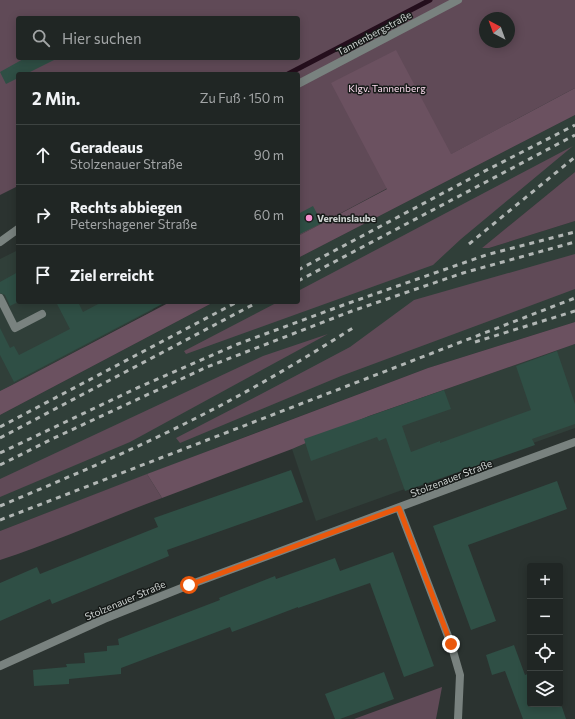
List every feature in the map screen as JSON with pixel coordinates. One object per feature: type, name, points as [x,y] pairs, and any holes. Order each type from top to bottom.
[{"type":"street","name":"Tannenbergstraße","points":[[300,83],[458,0]]},
{"type":"street","points":[[0,242],[16,230]]},
{"type":"street","points":[[0,298],[15,328],[42,314]]},
{"type":"street","name":"Stolzenauer Straße","points":[[0,666],[104,619],[182,588],[575,442]]},
{"type":"street","points":[[399,508],[451,644],[460,675],[458,719]]},
{"type":"shaded area","points":[[575,115],[575,172],[482,248],[489,248],[575,221],[575,322],[428,368],[0,531],[0,415],[210,304],[300,304],[300,257]]},
{"type":"shaded area","points":[[16,251],[16,304],[150,304],[153,310],[0,391],[0,259]]},
{"type":"shaded area","points":[[575,344],[575,428],[316,521],[292,449],[369,416]]},
{"type":"green space","name":"Klgv. Tannenberg","points":[[0,0],[575,0],[575,88],[300,235],[300,72],[16,72],[16,187],[0,195]]},
{"type":"green space","points":[[396,50],[451,154],[575,88],[575,115],[300,257],[300,235],[387,189],[331,83]]},
{"type":"green space","points":[[573,146],[461,239],[433,265],[186,354],[184,351],[274,304],[300,304],[300,290]]},
{"type":"green space","points":[[575,172],[575,221],[489,248],[482,248]]},
{"type":"green space","points":[[575,254],[575,289],[341,376],[180,443],[176,438],[350,347],[414,300]]},
{"type":"green space","points":[[166,304],[210,304],[0,415],[0,391]]},
{"type":"green space","points":[[575,322],[575,344],[369,416],[292,449],[162,498],[147,474],[428,368]]},
{"type":"green space","points":[[328,334],[130,442],[0,497],[0,479],[263,356]]},
{"type":"green space","points":[[147,474],[162,498],[41,546],[0,560],[0,531]]},
{"type":"green space","points":[[442,687],[436,719],[354,719]]},
{"type":"building","points":[[21,60],[54,60],[30,72],[16,72],[16,79],[6,84],[0,72]]},
{"type":"building","name":"Vereinslaube","points":[[313,206],[322,223],[300,234],[300,213]]},
{"type":"building","points":[[16,273],[16,303],[10,306],[5,295],[0,293],[0,282]]},
{"type":"building","points":[[57,304],[79,304],[83,312],[98,304],[162,304],[14,382],[0,355],[0,328],[10,348],[14,346],[19,355],[70,329]]},
{"type":"building","points":[[557,351],[575,404],[575,424],[532,439],[535,445],[405,491],[386,438],[379,441],[377,437],[311,461],[304,439],[444,390],[451,409],[402,426],[411,452],[531,410],[516,366]]},
{"type":"building","points":[[291,470],[303,502],[167,550],[169,556],[52,604],[50,599],[0,621],[0,583],[37,567],[40,574],[158,527],[154,518]]},
{"type":"building","points":[[557,481],[567,509],[468,545],[496,621],[471,630],[433,526]]},
{"type":"building","points":[[393,552],[434,666],[404,677],[370,583],[298,607],[232,632],[230,627],[121,668],[121,674],[69,679],[69,684],[34,686],[33,670],[67,667],[66,664],[85,663],[84,653],[107,651],[107,646],[119,645],[118,639],[220,600],[219,598],[275,576],[276,579],[335,558],[340,571]]},
{"type":"building","points":[[514,645],[525,675],[527,674],[527,707],[562,707],[566,719],[523,719],[505,671],[492,675],[486,655]]},
{"type":"building","points":[[384,672],[394,699],[340,719],[335,719],[325,694]]},
{"type":"waterway","points":[[292,72],[430,0]]},
{"type":"railway","points":[[300,269],[575,125]]},
{"type":"railway","points":[[300,280],[575,135]]},
{"type":"railway","points":[[469,244],[575,157]]},
{"type":"railway","points":[[0,453],[137,388],[238,344],[486,255],[575,232]]},
{"type":"railway","points":[[0,465],[52,439],[207,367],[352,311],[463,273],[575,242]]},
{"type":"railway","points":[[0,520],[575,298]]},
{"type":"railway","points":[[0,427],[233,304]]},
{"type":"railway","points":[[0,438],[254,304]]},
{"type":"railway","points":[[475,342],[575,311]]},
{"type":"railway","points":[[0,506],[179,427],[282,372],[356,326]]},
{"type":"place","name":"Vereinslaube","points":[[309,218]]},
{"type":"route","points":[[189,585],[399,508],[451,644]]}]
